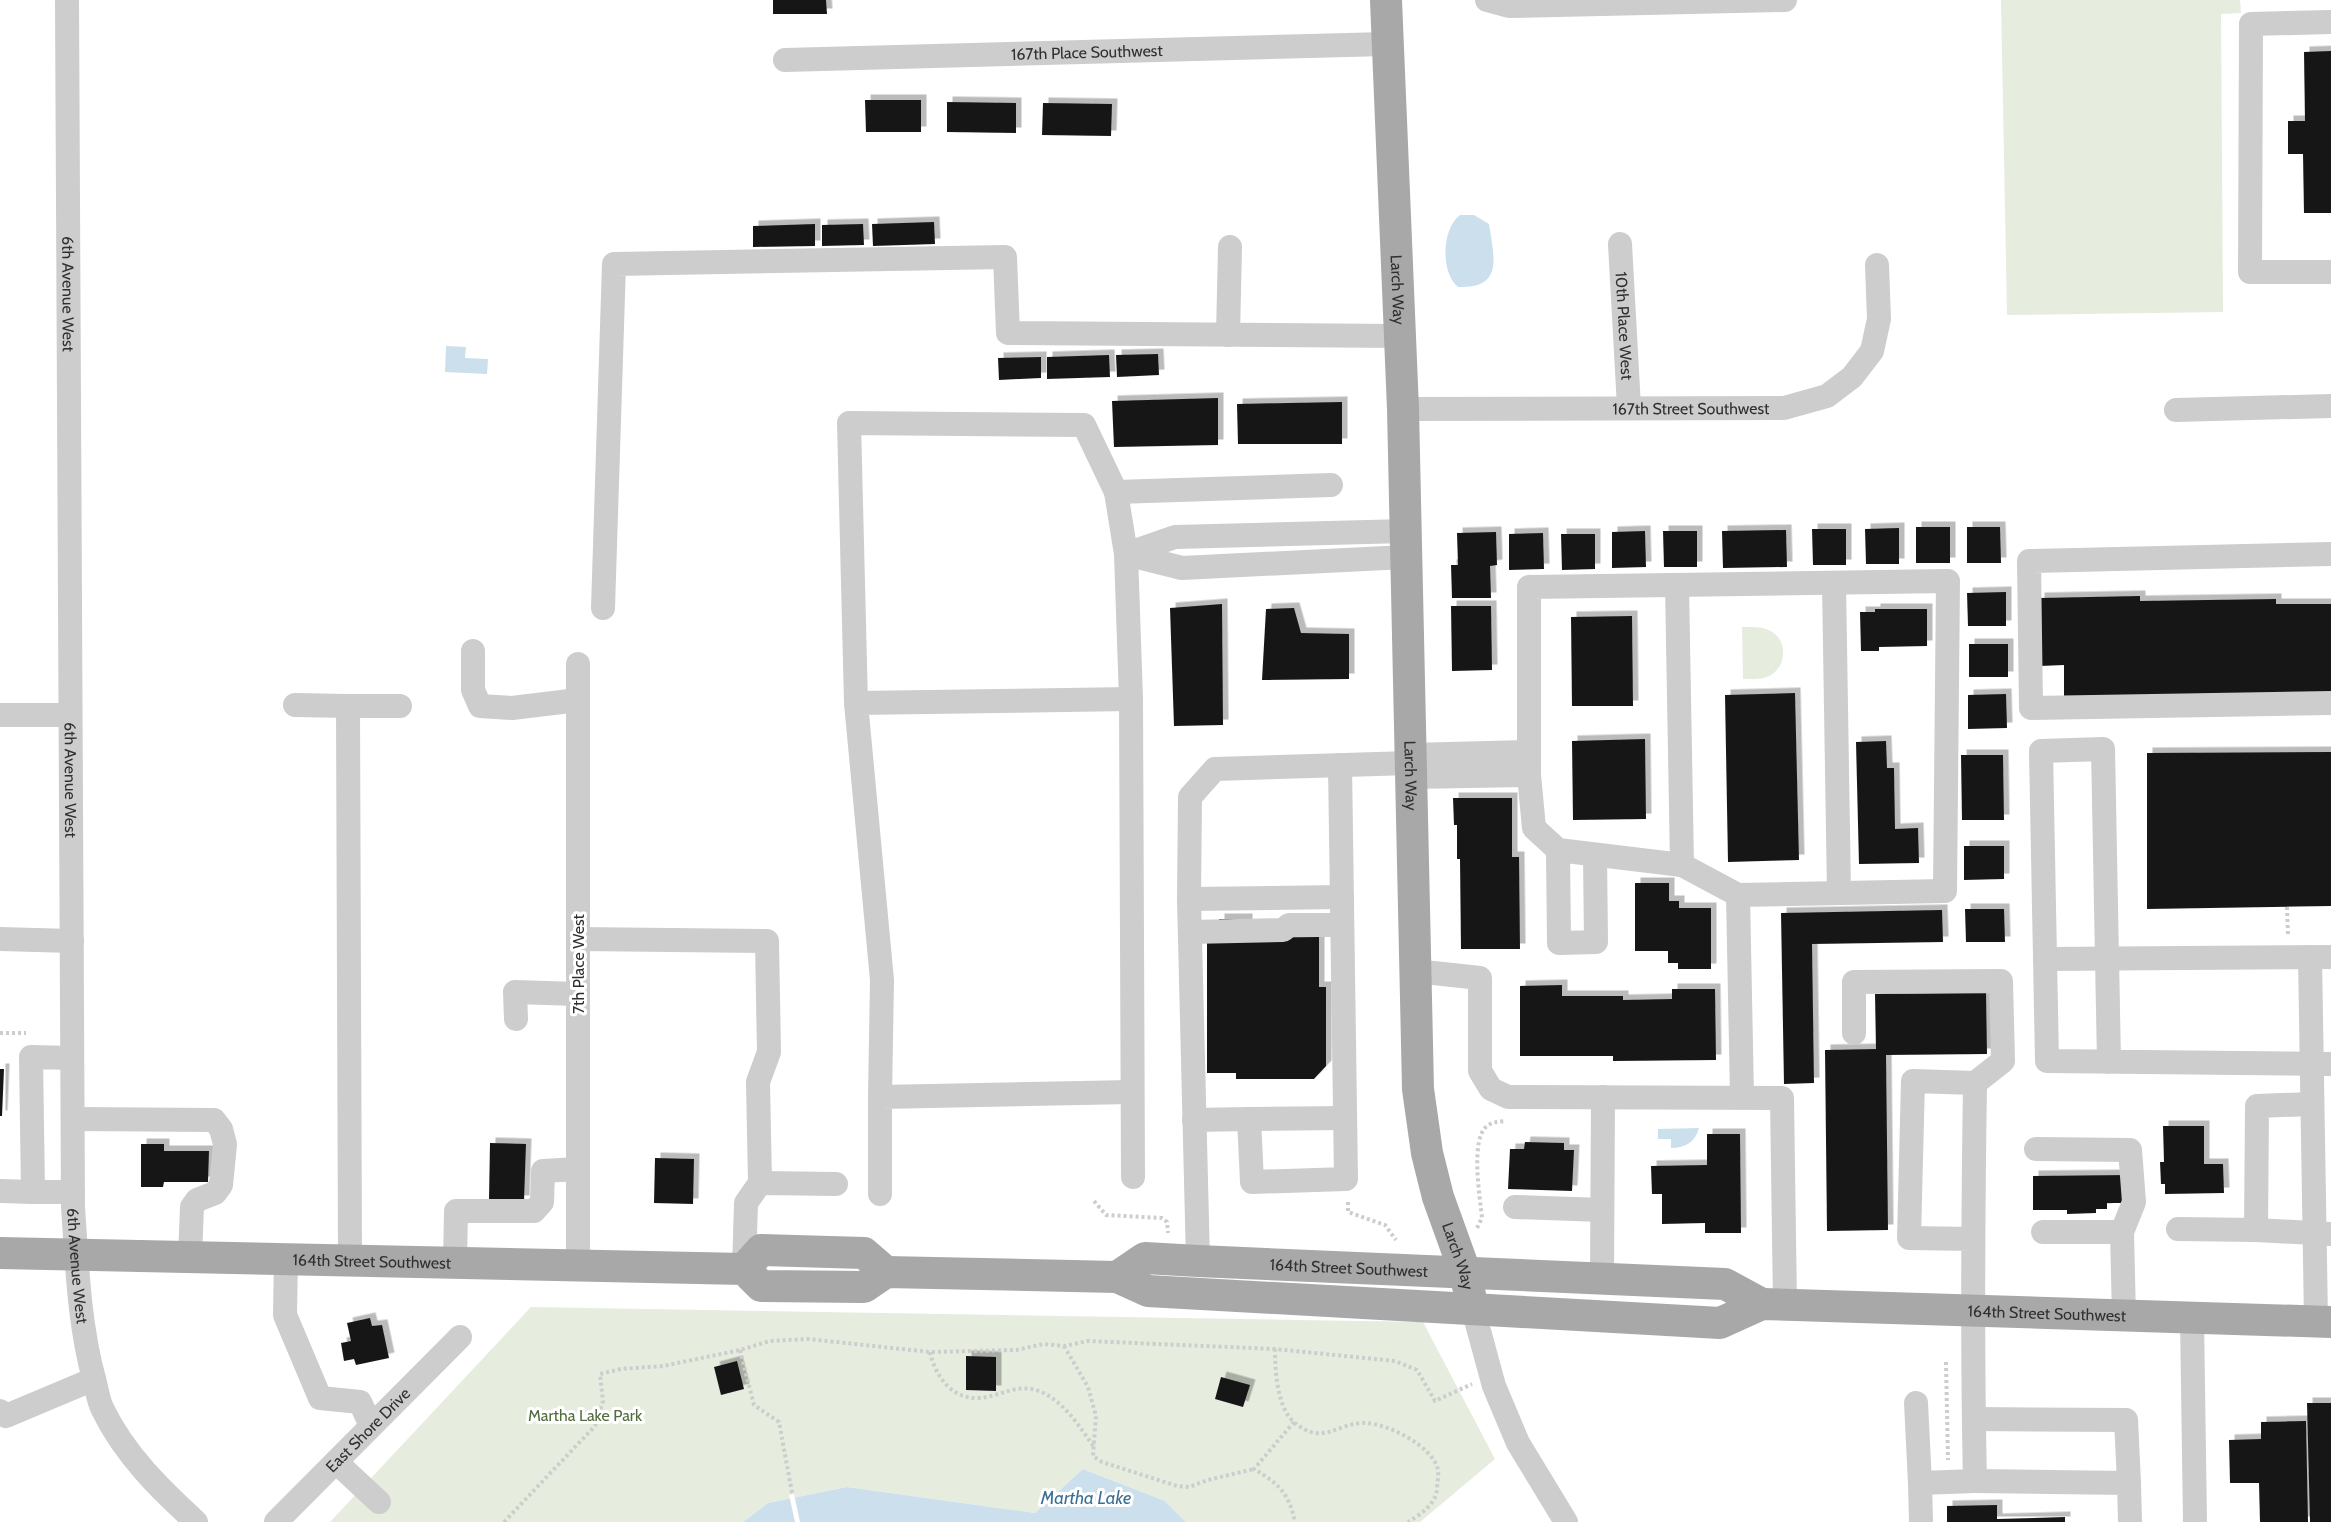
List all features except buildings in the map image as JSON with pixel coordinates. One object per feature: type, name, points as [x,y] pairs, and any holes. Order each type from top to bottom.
[{"type":"main road","name":"Larch Way","points":[[1386,0],[1386,44],[1403,409],[1397,540],[1410,765],[1418,1089],[1427,1153],[1444,1215],[1465,1272],[1473,1309]]},
{"type":"main road","name":"164th Street Southwest","points":[[0,1253],[744,1269],[761,1286],[864,1287],[886,1272],[1117,1277],[1148,1291],[1720,1323],[1773,1305],[2124,1317],[2324,1321]]},
{"type":"main road","name":"164th Street Southwest","points":[[1117,1277],[1145,1258],[1725,1284],[1773,1305]]},
{"type":"street","name":"6th Avenue West","points":[[67,0],[72,1119],[76,1254],[82,1316],[102,1409],[132,1458],[196,1522]]},
{"type":"street","points":[[1487,0],[1509,6],[1785,0]]},
{"type":"street","points":[[2331,22],[2251,24],[2250,272],[2331,272]]},
{"type":"street","name":"167th Place Southwest","points":[[785,60],[1386,44]]},
{"type":"street","name":"10th Place West","points":[[1620,244],[1629,407]]},
{"type":"street","points":[[1228,335],[1230,247]]},
{"type":"street","points":[[603,608],[614,264],[1005,257],[1008,333],[1400,336]]},
{"type":"street","name":"167th Street Southwest","points":[[1403,409],[1784,408],[1827,396],[1852,377],[1872,351],[1879,319],[1877,265]]},
{"type":"street","points":[[2176,410],[2331,406]]},
{"type":"street","points":[[880,1194],[882,980],[856,703],[849,423],[1084,425],[1116,492],[1126,554],[1131,699],[1132,1177]]},
{"type":"street","points":[[1116,492],[1331,485]]},
{"type":"street","points":[[1226,536],[1228,566]]},
{"type":"street","points":[[1126,554],[1175,537],[1397,540]]},
{"type":"street","points":[[1126,554],[1182,568],[1228,566],[1397,540]]},
{"type":"street","points":[[2331,554],[2029,561],[2031,708],[2331,703]]},
{"type":"street","points":[[1948,581],[1945,891],[1738,895],[1682,865],[1558,850],[1534,828],[1529,763],[1529,587],[1677,585],[1948,581]]},
{"type":"street","points":[[1834,583],[1839,893]]},
{"type":"street","points":[[1677,585],[1682,865]]},
{"type":"street","points":[[473,651],[473,690],[480,706],[512,708],[578,700]]},
{"type":"street","name":"7th Place West","points":[[578,664],[578,1264]]},
{"type":"street","points":[[856,703],[1131,699]]},
{"type":"street","points":[[295,705],[400,706]]},
{"type":"street","points":[[348,706],[350,1260]]},
{"type":"street","points":[[0,715],[70,714]]},
{"type":"street","points":[[2109,1062],[2103,749],[2041,751],[2047,1061],[2109,1062],[2321,1064]]},
{"type":"street","points":[[1198,1261],[1189,899],[1190,797],[1215,769],[1529,763]]},
{"type":"street","points":[[1249,1119],[1252,1182],[1346,1179],[1340,765]]},
{"type":"street","points":[[1558,850],[1559,943],[1596,942],[1595,855]]},
{"type":"street","points":[[1738,895],[1742,1096]]},
{"type":"street","points":[[1189,899],[1342,897]]},
{"type":"street","points":[[1190,932],[1283,930],[1289,926],[1342,925]]},
{"type":"street","points":[[0,939],[72,940]]},
{"type":"street","points":[[578,939],[767,940],[769,1052],[758,1082],[760,1183],[746,1203],[744,1269]]},
{"type":"street","points":[[2045,959],[2310,957],[2321,1064],[2311,1104],[2323,1234],[2324,1321]]},
{"type":"street","points":[[1415,971],[1480,978],[1480,1071],[1491,1089],[1508,1097],[1742,1096],[1782,1098],[1773,1305]]},
{"type":"street","points":[[1854,1033],[1854,982],[2001,981],[2003,1061],[1975,1083],[1912,1081],[1909,1238],[1973,1239]]},
{"type":"street","points":[[516,1019],[515,983],[578,994]]},
{"type":"street","points":[[33,1192],[31,1057],[72,1059]]},
{"type":"street","points":[[1975,1083],[1972,1312],[1975,1481]]},
{"type":"street","points":[[880,1097],[1132,1092]]},
{"type":"street","points":[[1602,1278],[1603,1097]]},
{"type":"street","points":[[2256,1230],[2257,1106],[2311,1104]]},
{"type":"street","points":[[1194,1120],[1345,1118]]},
{"type":"street","points":[[72,1119],[214,1120],[221,1129],[225,1144],[221,1185],[215,1193],[197,1200],[192,1207],[190,1256]]},
{"type":"street","points":[[2036,1149],[2130,1150],[2134,1202],[2122,1232],[2124,1317]]},
{"type":"street","points":[[455,1262],[456,1211],[534,1211],[542,1202],[543,1171],[578,1169]]},
{"type":"street","points":[[760,1183],[836,1184]]},
{"type":"street","points":[[0,1191],[73,1192]]},
{"type":"street","points":[[1515,1207],[1602,1210]]},
{"type":"street","points":[[2178,1229],[2323,1234]]},
{"type":"street","points":[[2043,1232],[2122,1232]]},
{"type":"street","points":[[286,1258],[285,1315],[320,1398],[360,1402],[371,1426]]},
{"type":"street","name":"Larch Way","points":[[1473,1309],[1491,1378],[1518,1443],[1566,1522]]},
{"type":"street","points":[[2192,1318],[2195,1522]]},
{"type":"street","name":"East Shore Drive","points":[[276,1522],[460,1337]]},
{"type":"street","points":[[0,1411],[6,1416],[94,1379]]},
{"type":"street","points":[[1917,1403],[1921,1522]]},
{"type":"street","points":[[1974,1419],[2126,1420],[2130,1522]]},
{"type":"street","points":[[336,1462],[379,1502]]},
{"type":"street","points":[[1920,1483],[1975,1481],[2129,1483]]},
{"type":"path","points":[[2287,907],[2310,957]]},
{"type":"path","points":[[1473,1232],[1480,1225],[1482,1218],[1477,1150],[1479,1138],[1485,1127],[1495,1122],[1508,1120],[1508,1114]]},
{"type":"path","points":[[1346,1179],[1348,1212],[1385,1225],[1396,1240]]},
{"type":"path","points":[[1094,1202],[1106,1215],[1162,1218],[1167,1222],[1168,1237]]},
{"type":"path","points":[[504,1522],[595,1426],[603,1401],[600,1374],[621,1369],[663,1366],[740,1350],[770,1341],[808,1339],[930,1352],[1016,1350],[1044,1344],[1064,1346],[1088,1341],[1275,1349],[1395,1360],[1417,1370],[1435,1401],[1473,1384]]},
{"type":"path","points":[[1064,1346],[1088,1387],[1096,1416],[1094,1456],[1102,1462],[1177,1486],[1189,1487],[1254,1469],[1294,1422]]},
{"type":"path","points":[[1275,1349],[1275,1367],[1281,1401],[1294,1422],[1310,1431],[1326,1434],[1364,1423],[1390,1427],[1407,1436],[1427,1452],[1438,1469],[1436,1495],[1422,1514],[1408,1522]]},
{"type":"path","points":[[740,1350],[754,1405],[779,1422],[792,1492]]},
{"type":"path","points":[[930,1352],[933,1366],[944,1384],[960,1395],[979,1398],[1015,1388],[1038,1391],[1058,1402],[1074,1419],[1094,1447]]},
{"type":"path","points":[[1946,1362],[1948,1469]]},
{"type":"path","points":[[1254,1469],[1272,1480],[1287,1496],[1295,1522]]},
{"type":"green space","points":[[2001,0],[2240,0],[2241,13],[2221,14],[2223,312],[2007,315]]},
{"type":"green space","points":[[1742,627],[1768,630],[1779,639],[1783,658],[1773,674],[1761,679],[1743,679]]},
{"type":"green space","name":"Martha Lake Park","points":[[531,1307],[1423,1322],[1495,1459],[1420,1522],[1186,1522],[1165,1501],[1083,1469],[1035,1513],[847,1487],[768,1503],[743,1522],[330,1522]]},
{"type":"water","points":[[1460,215],[1474,215],[1489,224],[1494,259],[1493,269],[1483,283],[1473,286],[1458,287],[1452,280],[1446,261],[1450,230]]},
{"type":"water","points":[[446,346],[466,347],[465,358],[488,359],[487,374],[445,372]]},
{"type":"water","points":[[1699,1128],[1692,1140],[1681,1147],[1671,1148],[1671,1139],[1658,1139],[1658,1129]]},
{"type":"water","name":"Martha Lake","points":[[1083,1469],[1165,1501],[1186,1522],[743,1522],[768,1503],[847,1487],[1035,1513]]},
{"type":"pier","points":[[794,1494],[800,1522],[795,1522],[789,1495]]}]
